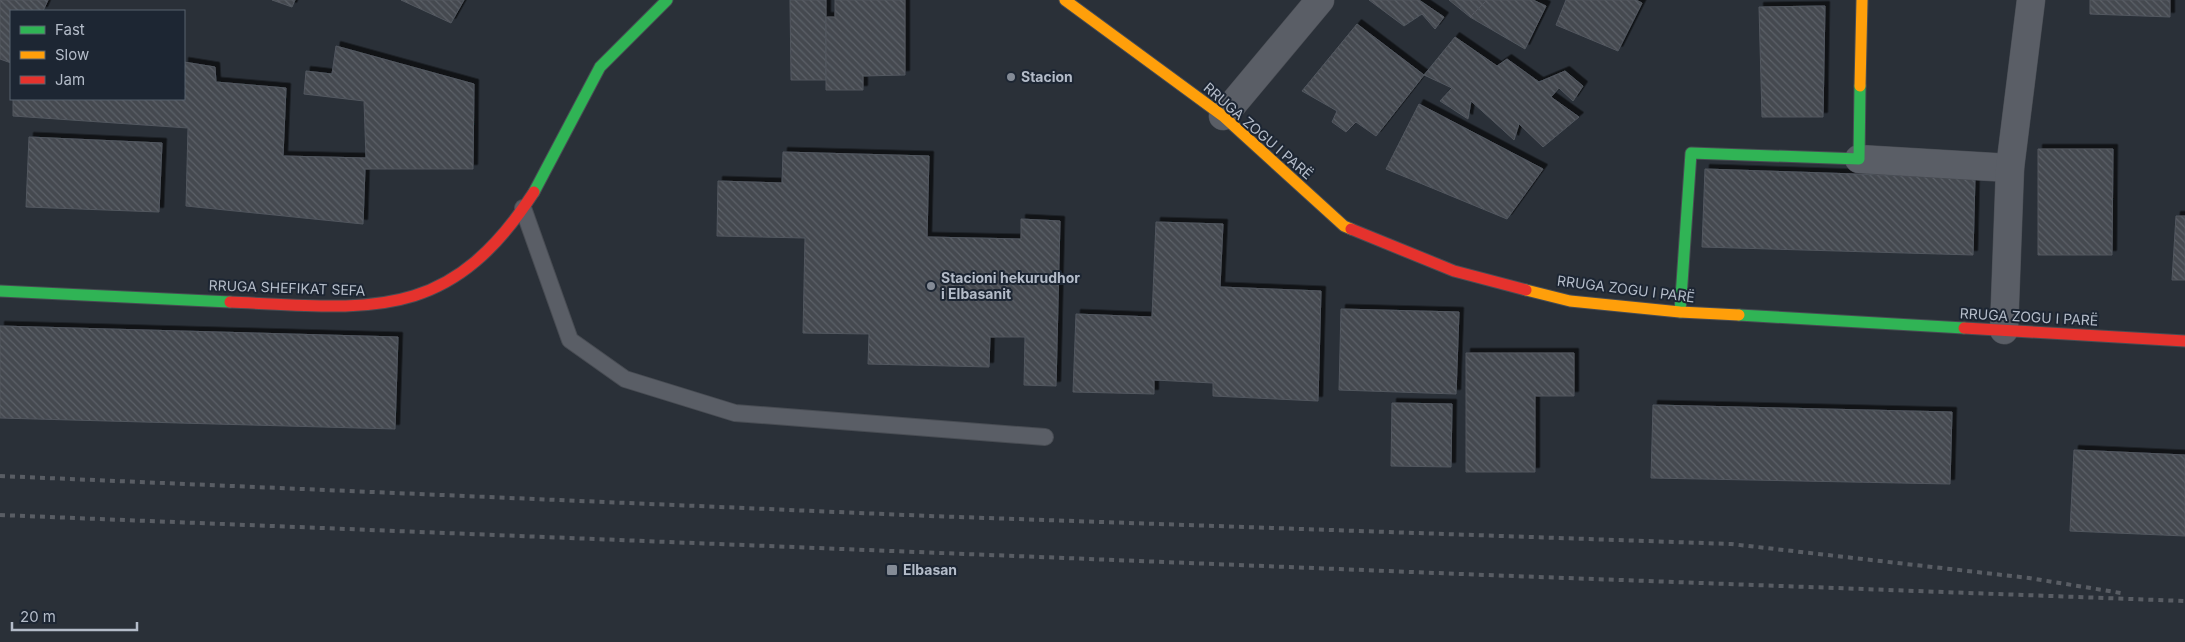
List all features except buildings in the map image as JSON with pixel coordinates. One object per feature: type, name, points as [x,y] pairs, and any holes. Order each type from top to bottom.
[{"type":"street","name":"RRUGA SHEFIKAT SEFA","points":[[0,291],[340,307],[376,306],[405,300],[432,290],[461,274],[492,248],[523,208],[550,166],[573,117],[601,66],[667,0]]},
{"type":"street","name":"RRUGA ZOGU I PARË","points":[[1065,0],[1222,116],[1344,226],[1454,271],[1570,301],[1680,312],[2185,341]]},
{"type":"street","points":[[1222,116],[1320,0]]},
{"type":"street","points":[[1859,159],[1862,0]]},
{"type":"street","points":[[2004,330],[2010,168],[2031,0]]},
{"type":"street","points":[[1680,312],[1691,153],[1859,159],[2010,168]]},
{"type":"lane","points":[[523,208],[570,340],[624,379],[735,413],[1045,437]]},
{"type":"railway","points":[[0,476],[930,516],[1731,544],[2029,578],[2121,593]]},
{"type":"railway","points":[[0,515],[1486,575],[2185,601]]},
{"type":"traffic: fast","points":[[534,192],[600,67],[667,0]]},
{"type":"traffic: fast","points":[[1680,312],[1691,153],[1859,159],[1860,86]]},
{"type":"traffic: fast","points":[[0,291],[230,302]]},
{"type":"traffic: fast","points":[[1739,315],[1964,328]]},
{"type":"traffic: slow","points":[[1065,0],[1223,116],[1344,226],[1351,229]]},
{"type":"traffic: slow","points":[[1860,86],[1862,0]]},
{"type":"traffic: slow","points":[[1526,290],[1570,301],[1680,312],[1739,315]]},
{"type":"traffic: jam","points":[[230,302],[324,306],[365,305],[402,299],[437,287],[470,266],[502,235],[534,192]]},
{"type":"traffic: jam","points":[[1351,229],[1454,271],[1526,290]]},
{"type":"traffic: jam","points":[[1964,328],[2185,341]]},
{"type":"place","name":"Stacion","points":[[1011,77]]},
{"type":"place","name":"Stacioni hekurudhor i Elbasanit","points":[[931,286]]},
{"type":"place","name":"Elbasan","points":[[892,570]]}]
